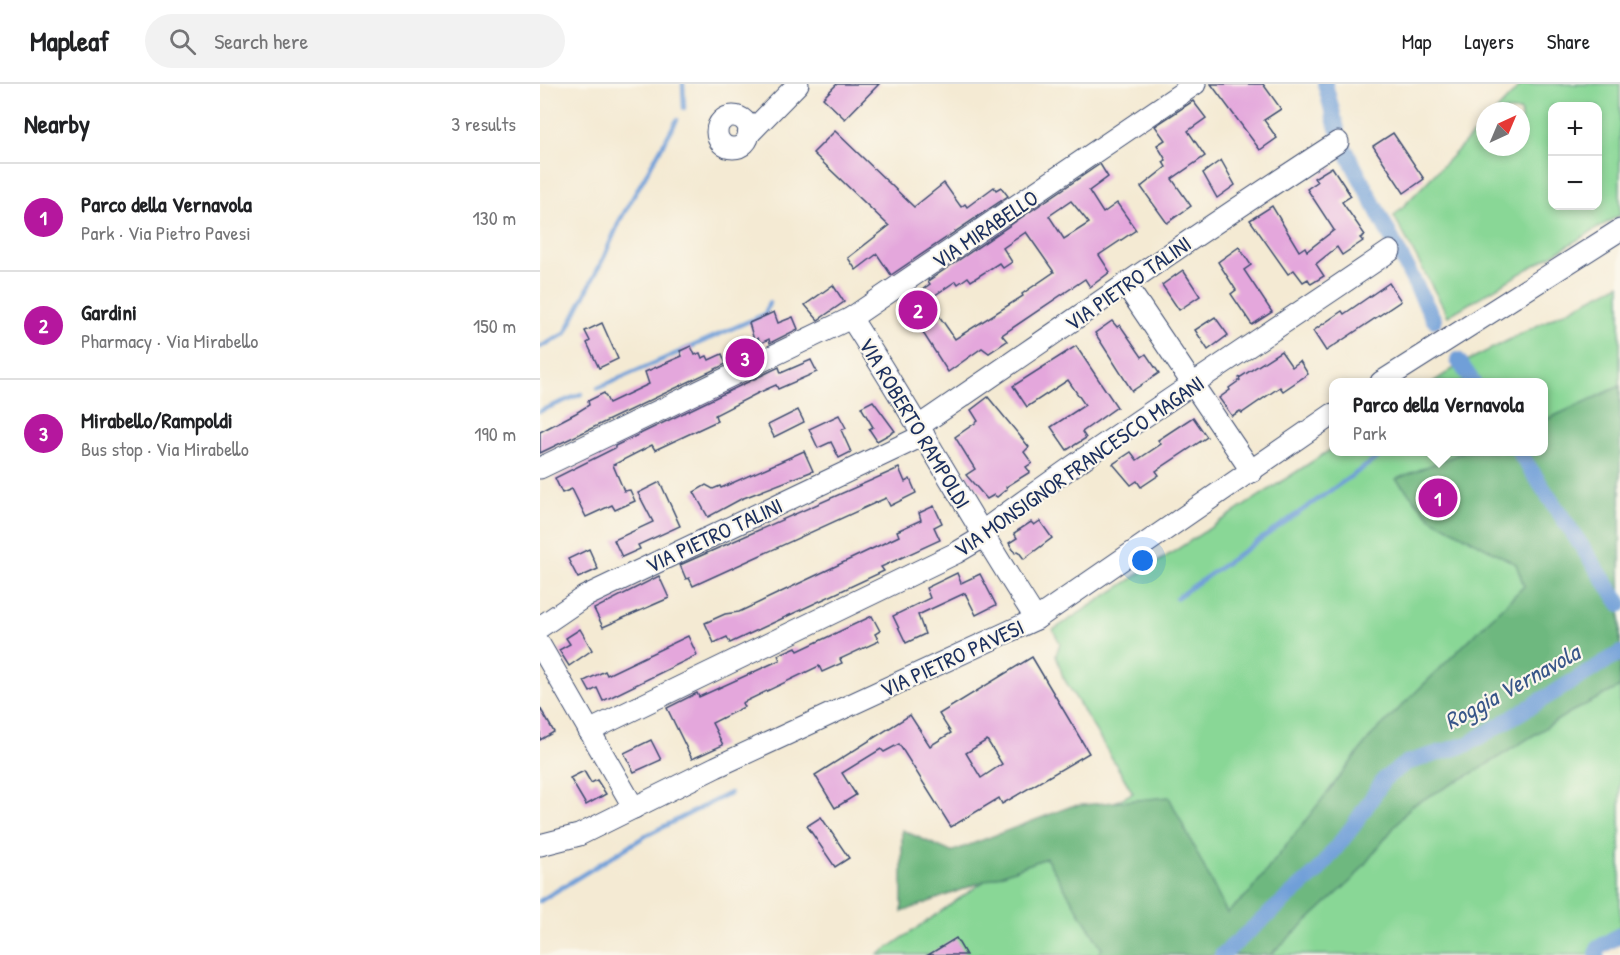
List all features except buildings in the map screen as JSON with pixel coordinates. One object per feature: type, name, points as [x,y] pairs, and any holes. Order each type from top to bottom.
[{"type":"street","points":[[748,135],[798,84]]},
{"type":"street","name":"VIA MIRABELLO","points":[[540,468],[851,318],[1195,84]]},
{"type":"street","name":"VIA PIETRO TALINI","points":[[540,627],[584,597],[921,430],[1232,210],[1338,141]]},
{"type":"street","points":[[1387,378],[1620,230]]},
{"type":"street","points":[[1518,296],[1620,244]]},
{"type":"street","name":"VIA MONSIGNOR FRANCESCO MAGANI","points":[[589,731],[956,553],[983,537],[991,525],[1086,455],[1194,386],[1390,250]]},
{"type":"street","points":[[1126,285],[1252,472]]},
{"type":"street","name":"VIA ROBERTO RAMPOLDI","points":[[851,318],[921,430],[983,537],[1036,619]]},
{"type":"street","name":"VIA PIETRO PAVESI","points":[[540,845],[579,835],[716,767],[1036,619],[1329,417]]},
{"type":"street","points":[[540,645],[634,808]]},
{"type":"green space","points":[[1522,84],[1620,84],[1620,215],[1448,316],[1394,216],[1476,131],[1476,156],[1530,156],[1530,102],[1505,102]]},
{"type":"green space","points":[[1620,284],[1620,942],[1599,955],[878,955],[1058,830],[1133,793],[1063,677],[1056,655],[1060,643],[1053,630],[1329,451],[1329,456],[1548,456],[1548,378],[1439,378],[1459,365]]},
{"type":"green space","points":[[1620,386],[1620,687],[1569,713],[1478,770],[1411,806],[1353,879],[1270,955],[1097,955],[1102,949],[1046,858],[902,912],[902,830],[951,852],[1072,806],[1169,797],[1227,913],[1250,892],[1372,735],[1524,586],[1516,564],[1432,519],[1396,479],[1454,456],[1548,456],[1548,419]]},
{"type":"waterway","points":[[683,84],[684,108]]},
{"type":"waterway","points":[[1325,84],[1337,129]]},
{"type":"waterway","points":[[540,347],[565,334],[620,220],[677,120]]},
{"type":"waterway","points":[[1346,151],[1434,320]]},
{"type":"waterway","points":[[598,388],[765,314],[769,303]]},
{"type":"waterway","points":[[1458,360],[1470,378]]},
{"type":"waterway","points":[[540,411],[581,394]]},
{"type":"waterway","points":[[1176,598],[1380,456]]},
{"type":"waterway","points":[[1522,456],[1620,604]]},
{"type":"waterway","name":"Roggia Vernavola","points":[[1222,955],[1317,872],[1354,825],[1385,778],[1406,763],[1468,744],[1620,653]]},
{"type":"waterway","points":[[540,901],[647,835],[730,793]]},
{"type":"waterway","points":[[1597,955],[1598,948],[1620,935]]},
{"type":"place","name":"Gardini","points":[[918,310]]},
{"type":"place","name":"Mirabello/Rampoldi","points":[[745,358]]},
{"type":"place","name":"Parco della Vernavola","points":[[1438,498]]}]
